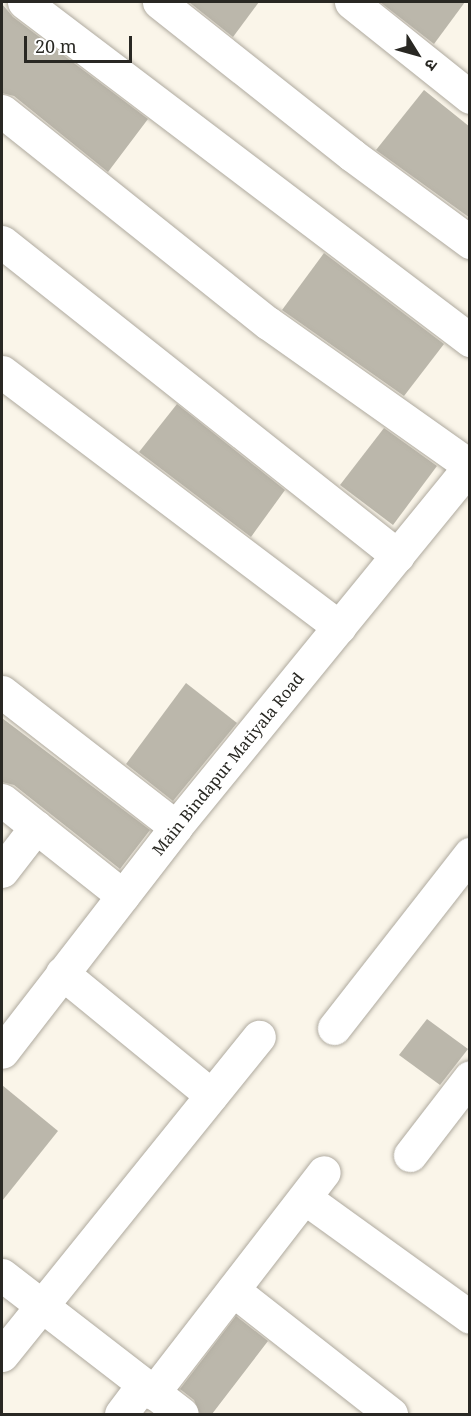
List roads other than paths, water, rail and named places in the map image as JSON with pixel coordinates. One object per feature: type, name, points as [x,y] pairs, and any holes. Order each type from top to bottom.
[{"type":"street","points":[[24,2],[470,340]]},
{"type":"street","points":[[159,2],[352,155],[470,242]]},
{"type":"street","points":[[351,2],[470,97]]},
{"type":"street","points":[[2,111],[466,478]]},
{"type":"street","points":[[2,242],[398,556]]},
{"type":"street","points":[[2,372],[339,627]]},
{"type":"street","name":"Main Bindapur Matiyala Road","points":[[2,1052],[177,827],[339,627],[466,478]]},
{"type":"street","points":[[2,692],[177,827]]},
{"type":"street","points":[[2,800],[123,896]]},
{"type":"street","points":[[2,871],[36,827]]},
{"type":"street","points":[[334,1028],[470,854]]},
{"type":"street","points":[[62,973],[211,1095]]},
{"type":"street","points":[[2,1355],[259,1037]]},
{"type":"street","points":[[410,1155],[470,1077]]},
{"type":"street","points":[[121,1414],[148,1389],[233,1290],[324,1172]]},
{"type":"street","points":[[305,1198],[470,1317]]},
{"type":"street","points":[[2,1275],[182,1414]]},
{"type":"street","points":[[233,1290],[392,1414]]}]
